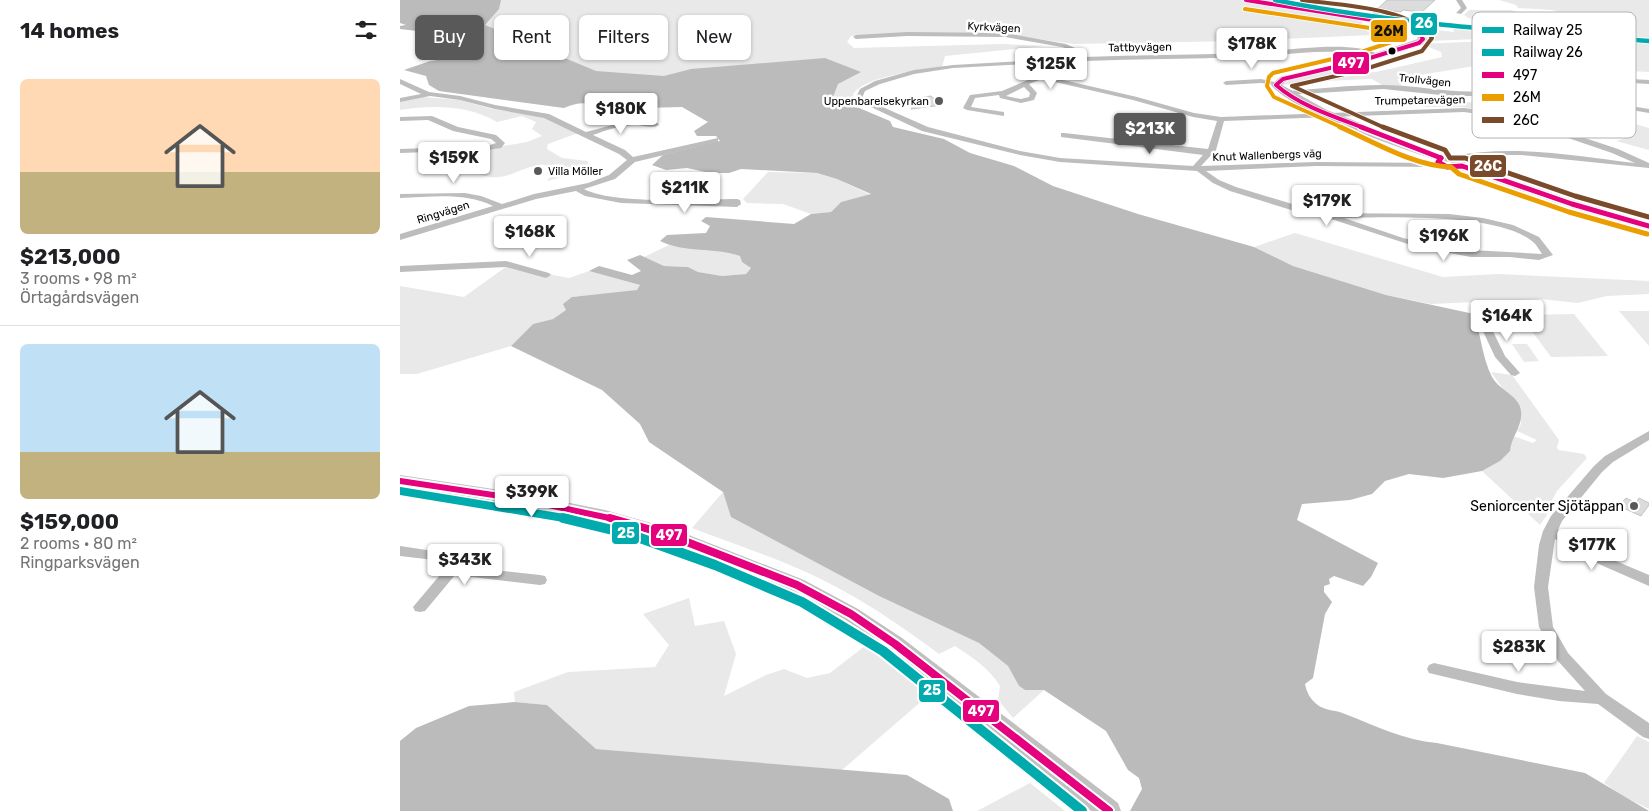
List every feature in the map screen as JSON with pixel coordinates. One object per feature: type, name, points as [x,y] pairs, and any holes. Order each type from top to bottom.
[{"type":"street","points":[[1226,83],[1261,81],[1276,83],[1283,79],[1378,55],[1419,43],[1423,40],[1419,32],[1403,25],[1246,0]]},
{"type":"street","points":[[1459,0],[1464,8],[1459,13]]},
{"type":"street","name":"Kyrkvägen","points":[[856,37],[907,34],[1005,35],[1064,45],[1073,48],[1082,59]]},
{"type":"street","name":"Tattbyvägen","points":[[863,102],[858,99],[859,94],[868,86],[920,72],[965,66],[1082,59],[1248,55],[1342,50],[1363,51],[1378,55]]},
{"type":"street","points":[[1001,114],[967,108],[972,96],[1003,93],[1042,77],[1078,68],[1083,63],[1082,59]]},
{"type":"street","points":[[1042,77],[1135,98],[1193,115],[1221,119],[1331,114]]},
{"type":"street","points":[[400,81],[409,87],[428,94],[460,98],[495,107],[546,116],[622,152],[632,160]]},
{"type":"street","points":[[1636,81],[1649,82]]},
{"type":"street","points":[[1276,83],[1278,88],[1286,94],[1452,168],[1457,162],[1474,154],[1522,155],[1649,166]]},
{"type":"street","points":[[1003,93],[1001,95],[1005,99],[1022,101],[1032,99],[1034,93],[1025,84]]},
{"type":"street","name":"Trollvägen","points":[[1286,94],[1383,87],[1450,94],[1472,94]]},
{"type":"street","points":[[400,100],[428,94]]},
{"type":"street","name":"Knut Wallenbergs väg","points":[[863,102],[924,129],[1034,156],[1086,162],[1198,169],[1316,164],[1441,162]]},
{"type":"street","name":"Trumpetarevägen","points":[[1331,114],[1452,109],[1472,111]]},
{"type":"street","name":"Trollvägen","points":[[1636,109],[1649,111]]},
{"type":"street","points":[[400,119],[429,118],[456,129],[493,137],[501,143],[498,146],[487,148],[400,151]]},
{"type":"street","points":[[1221,119],[1214,145],[1197,166],[1198,169],[1236,191],[1330,216],[1400,241],[1423,246],[1485,255],[1511,254],[1544,257],[1548,254],[1539,243],[1522,232],[1473,220],[1416,215],[1330,216]]},
{"type":"street","points":[[586,135],[624,122],[636,121],[655,125]]},
{"type":"street","points":[[1064,135],[1208,153]]},
{"type":"street","name":"Trumpetarevägen","points":[[1576,138],[1615,151],[1649,166]]},
{"type":"street","name":"Ringvägen","points":[[400,237],[534,196],[577,188],[612,177],[632,160],[715,140]]},
{"type":"street","points":[[1457,162],[1572,204],[1649,226]]},
{"type":"street","points":[[577,188],[588,194],[621,200],[712,202]]},
{"type":"street","points":[[400,196],[464,197],[486,200],[501,207]]},
{"type":"street","points":[[400,269],[506,264],[546,275]]},
{"type":"street","points":[[1511,313],[1480,314],[1500,357],[1515,373]]},
{"type":"street","points":[[1649,435],[1609,459],[1598,469],[1556,519],[1546,544],[1541,587],[1546,627],[1563,657],[1602,698],[1649,732]]},
{"type":"street","points":[[400,481],[520,498],[605,516],[669,535],[797,585],[825,599],[880,632],[1109,811]]},
{"type":"street","points":[[1550,531],[1612,565],[1649,581]]},
{"type":"street","points":[[400,550],[448,558],[452,570]]},
{"type":"street","points":[[452,570],[540,580]]},
{"type":"street","points":[[420,607],[452,570]]},
{"type":"street","points":[[1434,669],[1477,680],[1546,692],[1602,698]]},
{"type":"shaded area","points":[[400,0],[1285,0],[1364,15],[1362,18],[1363,28],[1373,35],[1238,41],[1073,44],[1004,34],[851,36],[847,42],[854,48],[1002,44],[1045,46],[945,56],[942,67],[907,72],[870,82],[853,94],[854,102],[841,106],[621,91],[546,60],[569,60],[569,15],[494,15],[494,39],[484,35],[484,15],[436,15]]},
{"type":"shaded area","points":[[400,0],[501,0],[499,9],[485,25],[494,29],[494,60],[569,60],[596,71],[664,76],[691,69],[825,58],[861,72],[838,84],[833,97],[890,121],[893,127],[944,139],[970,153],[1014,166],[1053,186],[1138,214],[1254,247],[1293,266],[1386,295],[1474,314],[1486,362],[1492,377],[1520,406],[1520,422],[1510,451],[1500,461],[1482,471],[1443,478],[1409,474],[1385,481],[1372,494],[1350,500],[1302,504],[1297,520],[1378,563],[1371,577],[1363,586],[1334,576],[1329,579],[1330,584],[1324,586],[1324,592],[1332,602],[1325,614],[1313,678],[1305,684],[1307,691],[1322,708],[1342,713],[1402,736],[1585,773],[1649,811],[1130,811],[1142,789],[1139,778],[1128,770],[1106,731],[1044,690],[1025,690],[1019,686],[1008,666],[979,643],[879,596],[731,517],[723,492],[649,442],[640,424],[602,390],[511,346],[533,324],[553,319],[566,310],[563,304],[572,297],[637,290],[640,285],[589,271],[599,266],[632,275],[641,271],[627,260],[640,255],[664,266],[688,267],[698,272],[722,276],[746,274],[751,268],[742,262],[740,256],[730,253],[689,249],[660,241],[667,235],[706,233],[710,226],[701,221],[706,217],[794,224],[811,214],[831,212],[841,202],[871,194],[837,179],[817,173],[741,169],[729,173],[710,173],[687,168],[666,170],[652,165],[663,155],[720,141],[716,136],[697,136],[694,131],[708,122],[682,107],[603,109],[584,103],[564,108],[439,91],[429,85],[426,76],[404,70],[437,60],[484,60],[484,15],[415,15],[415,31],[400,29],[400,26],[406,25],[400,23]]},
{"type":"shaded area","points":[[1499,0],[1649,0],[1649,38],[1636,37],[1636,12],[1558,12],[1518,8],[1516,5]]},
{"type":"shaded area","points":[[1469,10],[1511,10],[1518,12],[1472,12],[1472,19],[1464,15]]},
{"type":"shaded area","points":[[1419,28],[1454,32],[1453,29],[1472,31],[1472,39],[1428,41],[1427,35]]},
{"type":"shaded area","points":[[1472,42],[1472,66],[1397,79],[1402,86],[1382,85],[1372,79],[1282,85],[1283,82],[1289,79],[1330,71],[1341,75],[1376,72],[1442,57],[1441,52],[1422,44]]},
{"type":"shaded area","points":[[1636,42],[1649,43],[1649,72],[1636,71]]},
{"type":"shaded area","points":[[423,97],[460,100],[492,109],[543,116],[578,133],[548,144],[547,149],[562,158],[588,161],[588,167],[568,176],[547,181],[558,167],[538,165],[499,177],[491,177],[471,171],[471,163],[485,149],[527,142],[542,136],[532,129],[536,122],[522,116],[497,122],[486,116],[462,109],[425,107],[400,110],[400,101]]},
{"type":"shaded area","points":[[1424,98],[1472,103],[1472,109],[1424,107],[1402,99]]},
{"type":"shaded area","points":[[1636,124],[1649,128],[1649,150],[1616,141],[1626,138],[1636,138]]},
{"type":"shaded area","points":[[768,172],[817,173],[837,179],[871,195],[841,202],[831,212],[811,214],[783,204],[747,203],[743,199]]},
{"type":"shaded area","points":[[1295,233],[1443,277],[1498,274],[1649,281],[1649,294],[1607,296],[1578,303],[1541,299],[1431,304],[1386,295],[1293,266],[1254,247]]},
{"type":"shaded area","points":[[669,245],[728,252],[740,256],[751,268],[746,274],[722,276],[698,272],[688,267],[664,266],[644,257]]},
{"type":"shaded area","points":[[507,266],[569,278],[589,271],[640,285],[637,291],[572,297],[566,310],[553,319],[533,324],[511,346],[417,374],[400,374],[400,286],[464,297]]},
{"type":"shaded area","points":[[1619,311],[1649,311],[1649,346]]},
{"type":"shaded area","points":[[1574,314],[1608,356],[1551,357],[1520,315]]},
{"type":"shaded area","points":[[1512,344],[1527,344],[1539,361],[1524,362]]},
{"type":"shaded area","points":[[1491,372],[1512,375],[1559,440],[1558,450],[1584,454],[1587,458],[1557,491],[1552,500],[1551,509],[1540,525],[1482,471],[1500,461],[1513,436],[1533,443],[1537,440],[1517,431],[1521,424],[1517,401],[1503,389]]},
{"type":"shaded area","points":[[723,492],[732,517],[879,596],[979,643],[1008,666],[1019,686],[1025,690],[1044,690],[1013,718],[998,700],[1000,686],[996,680],[968,654],[955,646],[939,654],[853,596],[822,580],[786,563],[692,528]]},
{"type":"shaded area","points":[[689,598],[695,626],[724,621],[736,654],[724,696],[766,675],[784,669],[807,678],[830,673],[866,645],[931,693],[842,770],[596,749],[547,705],[515,702],[514,692],[568,672],[655,667],[669,645],[643,614]]},
{"type":"shaded area","points":[[515,702],[547,705],[596,749],[907,775],[949,799],[953,811],[400,811],[400,741],[416,728],[469,706]]},
{"type":"shaded area","points":[[1637,736],[1649,742],[1649,809],[1623,796],[1604,783]]},
{"type":"shaded area","points":[[1030,783],[1065,811],[977,811]]},
{"type":"building","points":[[1387,0],[1435,0],[1422,12],[1395,11],[1388,18],[1373,13]]},
{"type":"building","name":"Uppenbarelsekyrkan","points":[[931,96],[942,105],[911,109],[919,98]]},
{"type":"building","name":"Seniorcenter Sjötäppan","points":[[1626,498],[1636,503],[1639,498],[1649,503],[1649,505],[1641,516],[1619,506]]},
{"type":"rail line","name":"26","points":[[1275,0],[1367,17],[1472,28]]},
{"type":"rail line","name":"26","points":[[1636,40],[1649,41]]},
{"type":"rail line","name":"25","points":[[400,491],[530,511],[581,521],[629,534],[715,565],[802,602],[883,651],[1082,811]]},
{"type":"transit line","name":"497","points":[[1246,0],[1398,24],[1419,33],[1423,39],[1419,43],[1360,61],[1283,79],[1276,85],[1284,92],[1325,113],[1441,158]]},
{"type":"transit line","name":"26C","points":[[1302,0],[1353,7],[1395,16],[1426,29],[1432,38],[1422,51],[1362,70],[1292,86],[1400,135],[1445,150],[1450,158],[1465,158],[1575,196],[1649,217]]},
{"type":"transit line","name":"26M","points":[[1245,9],[1396,32],[1407,37],[1358,53],[1273,73],[1269,77],[1267,86],[1274,97],[1393,151],[1439,167],[1451,167],[1459,174],[1569,212],[1647,234]]},
{"type":"transit line","name":"497","points":[[1441,158],[1438,162],[1447,167],[1462,166],[1572,204],[1649,226]]},
{"type":"transit line","name":"497","points":[[400,481],[520,499],[605,516],[669,535],[797,585],[851,614],[895,644],[1109,811]]},
{"type":"place","name":"Uppenbarelsekyrkan","points":[[939,101]]},
{"type":"place","name":"Villa Möller","points":[[538,171]]},
{"type":"place","name":"Seniorcenter Sjötäppan","points":[[1634,506]]}]
